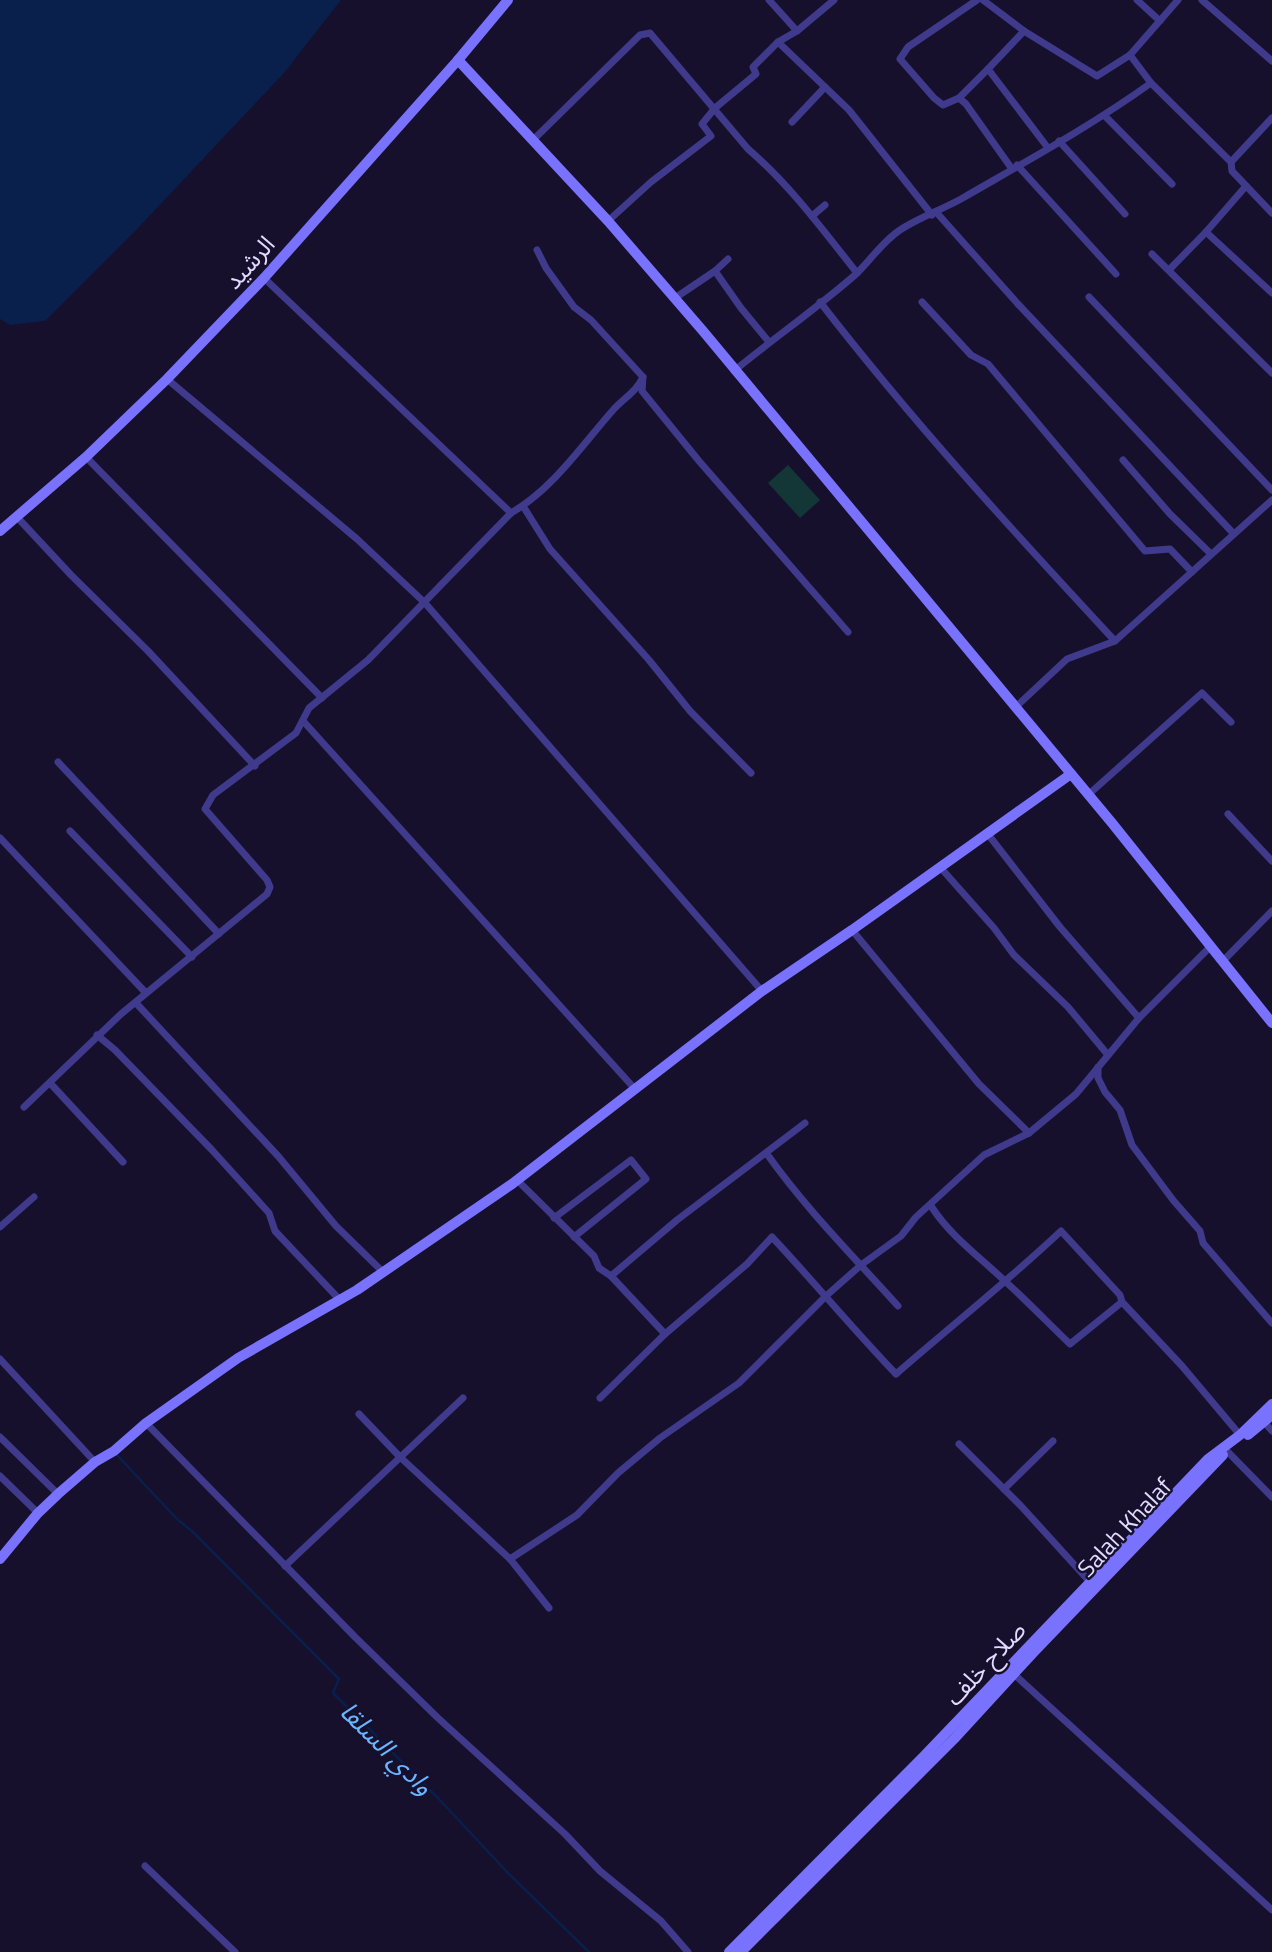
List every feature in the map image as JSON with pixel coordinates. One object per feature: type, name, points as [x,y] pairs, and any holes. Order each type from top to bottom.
[{"type":"street","name":"الرشيد","points":[[0,531],[86,457],[167,379],[264,278],[508,0]]},
{"type":"street","points":[[769,0],[797,31]]},
{"type":"street","points":[[608,221],[651,182],[711,136],[702,124],[715,108],[756,74],[753,67],[778,42],[797,31],[834,0]]},
{"type":"street","points":[[977,0],[908,47],[900,58],[943,105],[959,98],[1024,31]]},
{"type":"street","points":[[983,0],[1024,31],[1097,76],[1130,55],[1178,0]]},
{"type":"street","points":[[1138,0],[1160,21]]},
{"type":"street","points":[[1202,0],[1272,61]]},
{"type":"street","points":[[532,141],[620,54],[645,33],[650,33],[748,149],[812,216],[857,274]]},
{"type":"street","points":[[778,42],[849,110],[934,214],[1233,533]]},
{"type":"street","points":[[1130,55],[1151,83],[1231,162],[1232,171],[1272,213]]},
{"type":"street","points":[[458,60],[608,221],[675,299],[929,600],[1272,1023]]},
{"type":"street","points":[[988,69],[1048,148]]},
{"type":"street","points":[[734,370],[794,326],[857,274],[900,230],[934,214],[1105,116],[1151,83]]},
{"type":"street","points":[[792,122],[825,88]]},
{"type":"street","points":[[959,98],[1014,167],[1116,274]]},
{"type":"street","points":[[1105,116],[1172,184]]},
{"type":"street","points":[[1231,162],[1272,118]]},
{"type":"street","points":[[1059,142],[1125,214]]},
{"type":"street","points":[[1169,270],[1246,186]]},
{"type":"street","points":[[812,216],[825,205]]},
{"type":"street","points":[[1206,232],[1272,293]]},
{"type":"street","points":[[537,250],[546,268],[574,307],[591,320],[643,377],[642,391],[650,401],[848,632]]},
{"type":"street","points":[[1152,254],[1272,373]]},
{"type":"street","points":[[675,299],[728,259]]},
{"type":"street","points":[[715,271],[741,309],[769,342]]},
{"type":"street","points":[[264,278],[511,513]]},
{"type":"street","points":[[1089,297],[1272,491]]},
{"type":"street","points":[[820,302],[953,466],[1115,642]]},
{"type":"street","points":[[922,302],[971,355],[988,364],[1144,551],[1170,549],[1192,572]]},
{"type":"street","points":[[24,1107],[97,1035],[267,894],[270,887],[267,880],[205,809],[213,794],[296,733],[309,708],[368,660],[511,513],[536,497],[618,404],[639,387],[643,377]]},
{"type":"street","points":[[167,379],[357,539],[425,603],[762,990]]},
{"type":"street","points":[[86,457],[322,698]]},
{"type":"street","points":[[1123,460],[1170,514],[1211,554]]},
{"type":"street","points":[[1020,703],[1067,659],[1115,642],[1272,500]]},
{"type":"street","points":[[523,506],[550,549],[649,660],[690,711],[751,773]]},
{"type":"street","points":[[16,516],[148,651],[254,766]]},
{"type":"street","points":[[1088,795],[1202,693],[1231,722]]},
{"type":"street","points":[[304,722],[634,1088]]},
{"type":"street","points":[[58,762],[219,934]]},
{"type":"street","points":[[0,1559],[38,1513],[58,1494],[146,1423],[238,1358],[356,1290],[517,1180],[762,990],[852,930],[1071,774]]},
{"type":"street","points":[[1228,814],[1272,861]]},
{"type":"street","points":[[70,831],[191,957]]},
{"type":"street","points":[[987,833],[1060,927],[1139,1018]]},
{"type":"street","points":[[0,838],[146,993]]},
{"type":"street","points":[[940,867],[1014,955],[1068,1007],[1108,1055]]},
{"type":"street","points":[[1223,961],[1272,911]]},
{"type":"street","points":[[852,930],[979,1084],[1029,1133]]},
{"type":"street","points":[[510,1559],[577,1515],[618,1473],[660,1438],[739,1383],[827,1296],[861,1265],[901,1236],[916,1217],[984,1155],[1029,1133],[1076,1094],[1139,1018],[1211,946]]},
{"type":"street","points":[[136,1003],[278,1156],[336,1226],[382,1271]]},
{"type":"street","points":[[97,1035],[115,1050],[212,1150],[268,1213],[275,1231],[339,1299]]},
{"type":"street","points":[[1098,1066],[1098,1078],[1105,1092],[1120,1110],[1132,1145],[1200,1231],[1203,1243],[1272,1324]]},
{"type":"street","points":[[50,1083],[123,1162]]},
{"type":"street","points":[[611,1276],[677,1220],[805,1123]]},
{"type":"street","points":[[767,1154],[794,1192],[898,1306]]},
{"type":"street","points":[[554,1218],[631,1160],[646,1179],[574,1237]]},
{"type":"street","points":[[517,1180],[594,1256],[599,1268],[611,1276],[665,1334]]},
{"type":"street","points":[[0,1227],[34,1197]]},
{"type":"street","points":[[931,1206],[942,1223],[973,1255],[1005,1281],[1070,1344],[1122,1302]]},
{"type":"street","points":[[600,1398],[665,1334],[720,1289],[772,1237],[896,1374],[1061,1231],[1120,1295],[1122,1302],[1182,1366],[1240,1435]]},
{"type":"street","points":[[0,1359],[95,1462]]},
{"type":"street","points":[[285,1566],[463,1398]]},
{"type":"street","name":"صلاح خلف","points":[[730,1952],[923,1757],[1209,1459],[1240,1435],[1272,1404]]},
{"type":"street","points":[[359,1414],[400,1457],[510,1559],[549,1608]]},
{"type":"street","points":[[1268,1418],[1272,1431]]},
{"type":"street","name":"Salah Khalaf","points":[[1015,1675],[1194,1483],[1227,1451],[1268,1418]]},
{"type":"street","points":[[146,1423],[438,1718],[565,1834],[600,1871],[661,1921],[688,1952]]},
{"type":"street","points":[[0,1437],[58,1494]]},
{"type":"street","points":[[1004,1489],[1053,1441]]},
{"type":"street","points":[[959,1444],[1090,1582]]},
{"type":"street","points":[[1227,1451],[1272,1497]]},
{"type":"street","points":[[0,1476],[38,1513]]},
{"type":"street","points":[[1015,1675],[1272,1910]]},
{"type":"street","name":"صلاح خلف","points":[[741,1952],[1015,1675]]},
{"type":"street","points":[[145,1866],[234,1952]]},
{"type":"green space","points":[[788,465],[820,500],[800,518],[768,483]]},
{"type":"water","points":[[0,0],[341,0],[284,73],[138,228],[45,321],[10,325],[0,319]]},
{"type":"waterway","name":"وادي السلقا","points":[[116,1454],[177,1519],[339,1679],[333,1693],[589,1952]]}]
